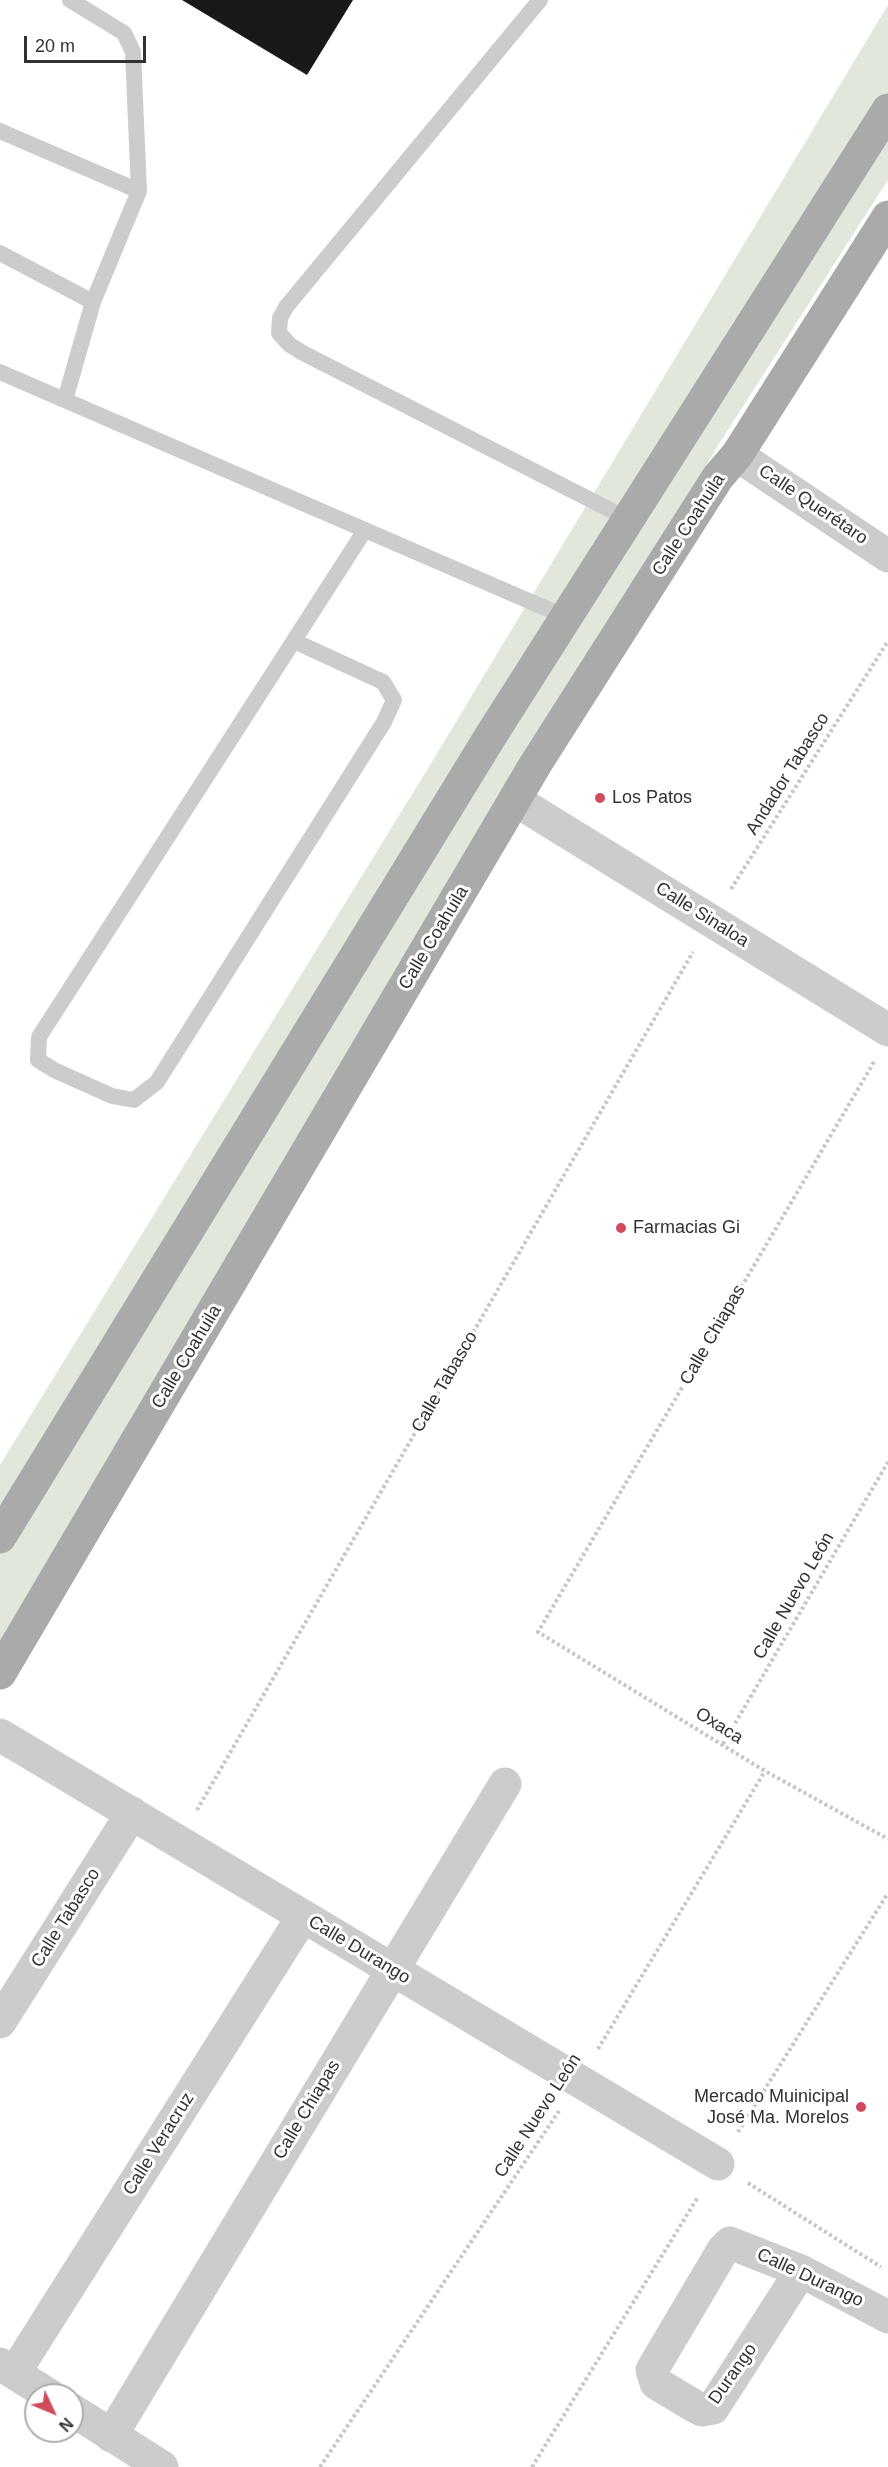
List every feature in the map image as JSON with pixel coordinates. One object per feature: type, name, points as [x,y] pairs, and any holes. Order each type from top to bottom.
[{"type":"main road","points":[[0,1537],[566,617],[888,110]]},
{"type":"main road","name":"Calle Coahuila","points":[[0,1673],[536,765],[718,477],[737,455],[888,217]]},
{"type":"street","name":"Calle Querétaro","points":[[737,455],[888,556]]},
{"type":"street","name":"Calle Sinaloa","points":[[515,800],[711,921],[882,1044]]},
{"type":"street","name":"Calle Durango","points":[[0,1736],[718,2164]]},
{"type":"street","name":"Calle Chiapas","points":[[111,2436],[505,1784]]},
{"type":"street","name":"Calle Tabasco","points":[[0,2022],[132,1813]]},
{"type":"street","name":"Calle Veracruz","points":[[8,2368],[303,1916]]},
{"type":"street","name":"Calle Durango","points":[[730,2243],[801,2271],[888,2317]]},
{"type":"street","name":"Durango","points":[[730,2243],[723,2250],[652,2370],[656,2383],[702,2410],[713,2408],[718,2401],[801,2271]]},
{"type":"street","points":[[8,2368],[31,2383]]},
{"type":"street","points":[[84,2418],[162,2467]]},
{"type":"lane","points":[[65,400],[93,302],[139,191],[133,52],[124,33],[70,0]]},
{"type":"lane","points":[[540,0],[286,307],[280,318],[279,333],[290,345],[303,353],[628,519]]},
{"type":"lane","points":[[0,131],[139,191]]},
{"type":"lane","points":[[0,253],[93,302]]},
{"type":"lane","points":[[0,372],[566,617]]},
{"type":"lane","points":[[294,641],[383,682],[394,700],[384,722],[157,1082],[134,1100],[112,1096],[54,1070],[38,1060],[39,1037],[365,530]]},
{"type":"path","name":"Andador Tabasco","points":[[711,921],[888,641]]},
{"type":"path","name":"Calle Tabasco","points":[[178,1842],[711,921]]},
{"type":"path","name":"Calle Chiapas","points":[[538,1632],[882,1044]]},
{"type":"path","name":"Calle Nuevo León","points":[[723,1744],[888,1462]]},
{"type":"path","name":"Oxaca","points":[[538,1632],[765,1771],[888,1839]]},
{"type":"path","name":"Calle Nuevo León","points":[[320,2467],[579,2081],[765,1771]]},
{"type":"path","points":[[718,2164],[888,2272]]},
{"type":"shaded area","points":[[888,5],[888,180],[717,447],[141,1412],[0,1655],[0,1465],[430,765]]},
{"type":"building","points":[[182,0],[353,0],[307,75]]},
{"type":"place","name":"Los Patos","points":[[600,798]]},
{"type":"place","name":"Farmacias Gi","points":[[621,1228]]},
{"type":"place","name":"Mercado Muinicipal José Ma. Morelos","points":[[861,2107]]}]
